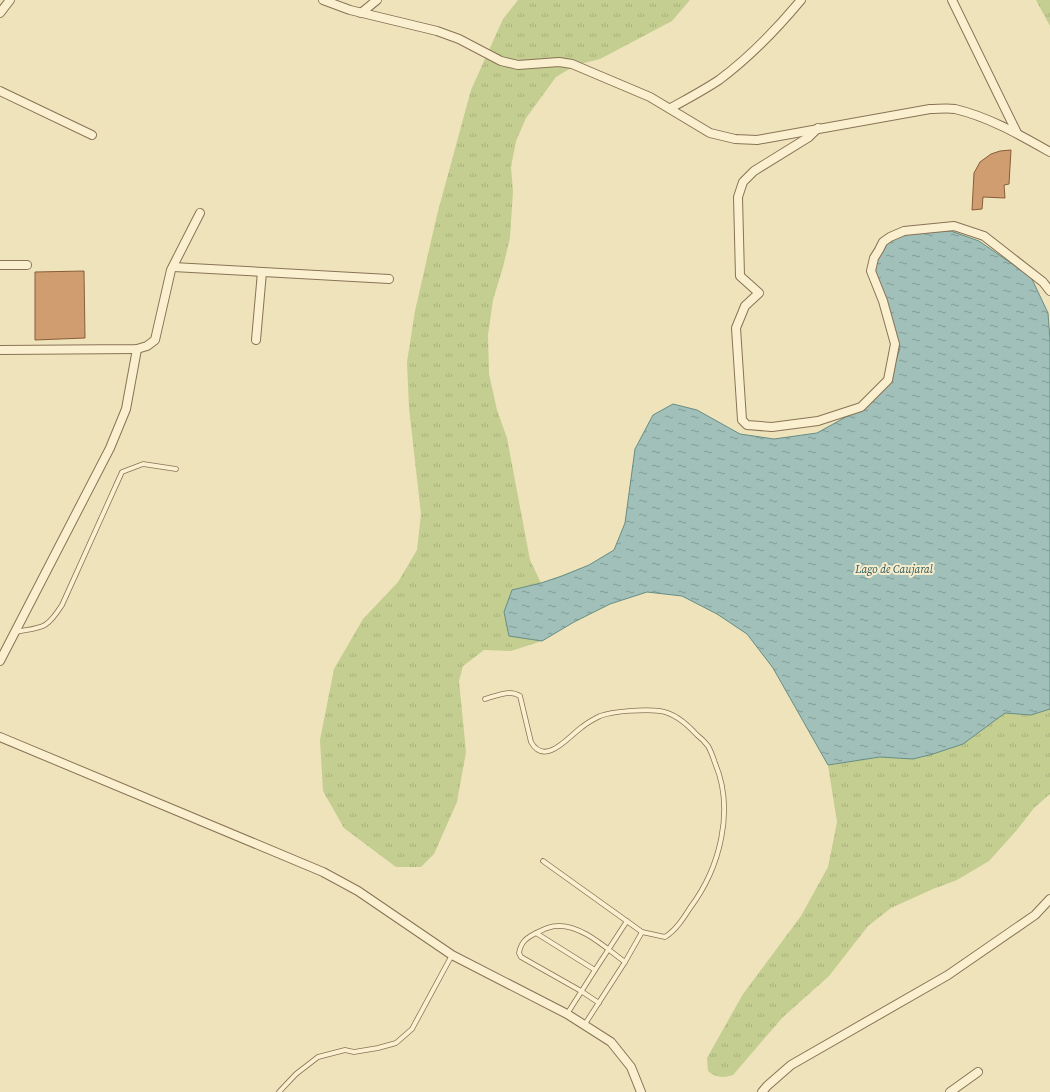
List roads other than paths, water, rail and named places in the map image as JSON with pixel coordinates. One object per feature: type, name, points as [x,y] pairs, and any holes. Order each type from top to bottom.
[{"type":"street","points":[[0,13],[10,0]]},
{"type":"street","points":[[323,0],[361,13],[437,31],[459,39],[501,61],[518,66],[559,62],[572,64],[650,97],[710,132],[735,139],[757,140],[930,109],[953,109],[973,115],[1017,133],[1050,152]]},
{"type":"street","points":[[361,13],[377,0]]},
{"type":"street","points":[[671,108],[718,80],[744,60],[777,28],[801,0]]},
{"type":"street","points":[[952,0],[1017,133]]},
{"type":"street","points":[[0,91],[92,135]]},
{"type":"street","points":[[818,128],[809,137],[754,171],[743,182],[738,197],[740,276],[759,293],[744,306],[736,328],[742,420],[747,425],[772,427],[818,421],[840,414],[861,407],[888,380],[895,344],[883,301],[871,271],[874,258],[884,242],[890,237],[904,231],[954,226],[984,236],[1043,282],[1050,291]]},
{"type":"street","points":[[0,350],[137,349],[147,346],[155,340],[170,270],[173,267],[200,214]]},
{"type":"street","points":[[0,265],[27,265]]},
{"type":"street","points":[[173,267],[389,279]]},
{"type":"street","points":[[256,340],[262,272]]},
{"type":"street","points":[[0,661],[110,448],[126,409],[137,349]]},
{"type":"street","points":[[0,737],[323,872],[358,892],[452,955],[585,1024],[611,1042],[631,1067],[641,1092]]},
{"type":"street","points":[[762,1092],[791,1064],[948,975],[1035,915],[1050,899]]},
{"type":"street","points":[[950,1092],[978,1072]]},
{"type":"lane","points":[[15,632],[41,628],[51,622],[62,605],[122,472],[143,464],[176,469]]},
{"type":"lane","points":[[485,699],[511,692],[520,696],[531,742],[535,748],[543,752],[553,751],[582,727],[600,716],[644,710],[662,711],[679,717],[708,747],[720,773],[723,791],[722,840],[716,859],[701,894],[672,933],[665,937],[642,932],[543,861]]},
{"type":"lane","points":[[568,1014],[581,991],[627,921]]},
{"type":"lane","points":[[599,1003],[521,957],[519,953],[522,942],[536,933],[555,926],[571,927],[595,940],[625,962]]},
{"type":"lane","points":[[585,1024],[625,962],[642,932]]},
{"type":"lane","points":[[536,933],[595,970]]},
{"type":"lane","points":[[279,1092],[296,1074],[318,1057],[340,1051],[354,1052],[396,1043],[412,1029],[452,955]]},
{"type":"water","name":"Lago de Caujaral","points":[[951,231],[979,241],[1031,277],[1048,313],[1050,340],[1050,709],[1031,715],[1005,713],[963,744],[933,754],[913,759],[880,757],[828,765],[773,668],[747,634],[717,614],[682,596],[647,592],[610,604],[574,622],[542,641],[509,636],[504,612],[512,590],[562,576],[589,565],[614,550],[625,523],[635,449],[653,415],[673,404],[697,410],[740,434],[774,439],[817,433],[862,408],[889,382],[900,348],[887,304],[873,271],[883,244],[908,233]]}]
